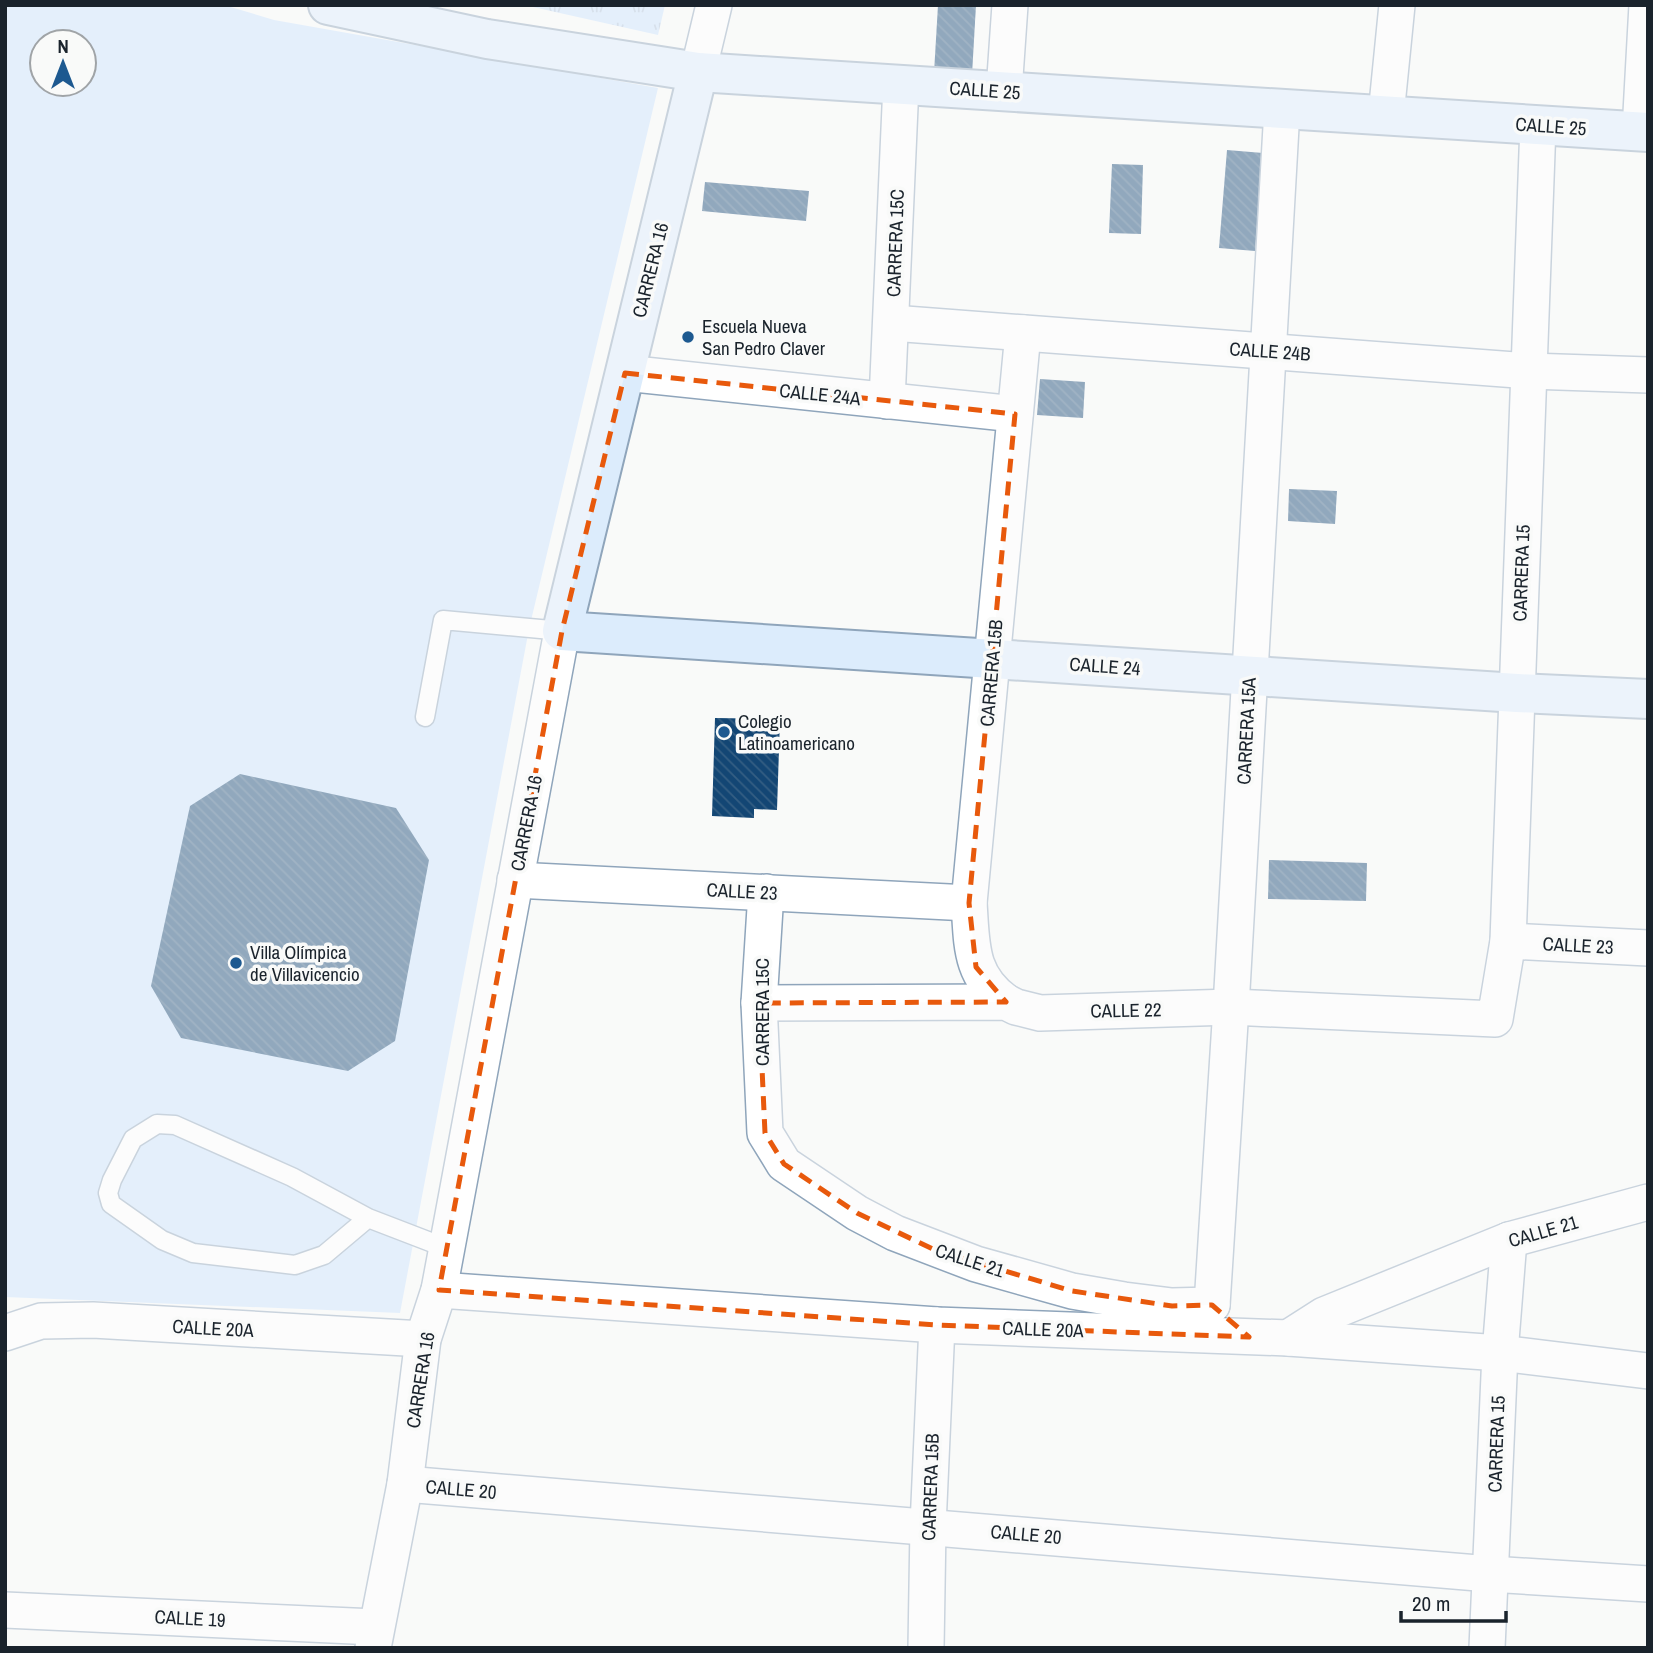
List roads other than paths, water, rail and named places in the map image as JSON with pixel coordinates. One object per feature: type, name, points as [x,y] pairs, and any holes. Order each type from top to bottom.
[{"type":"street","name":"CALLE 25","points":[[328,5],[487,39],[698,72],[1644,132]]},
{"type":"street","name":"CARRERA 16","points":[[374,1637],[405,1484],[423,1339],[439,1290],[562,631],[714,5]]},
{"type":"street","points":[[1004,91],[1010,5]]},
{"type":"street","points":[[1386,115],[1397,5]]},
{"type":"street","points":[[1644,132],[1647,5]]},
{"type":"street","name":"CARRERA 15C","points":[[887,401],[901,84]]},
{"type":"street","name":"CARRERA 15A","points":[[1212,1305],[1282,109]]},
{"type":"street","name":"CARRERA 15","points":[[1496,1019],[1508,941],[1538,125]]},
{"type":"street","name":"CALLE 24B","points":[[892,323],[1529,371],[1648,374]]},
{"type":"street","name":"CARRERA 15B","points":[[1006,1002],[989,987],[976,967],[969,903],[1023,333]]},
{"type":"street","name":"CALLE 24A","points":[[625,373],[1015,414]]},
{"type":"street","name":"CALLE 24","points":[[562,631],[1517,693],[1648,699]]},
{"type":"street","name":"CALLE 23","points":[[515,880],[969,903]]},
{"type":"street","name":"CARRERA 15C","points":[[765,1133],[759,1003],[766,892]]},
{"type":"street","name":"CALLE 23","points":[[1508,941],[1648,948]]},
{"type":"street","name":"CALLE 22","points":[[759,1003],[1006,1002],[1040,1013],[1231,1007],[1496,1019]]},
{"type":"street","name":"CALLE 21","points":[[765,1133],[784,1164],[820,1189],[895,1233],[935,1250],[1072,1291],[1172,1306],[1212,1305]]},
{"type":"street","name":"CALLE 21","points":[[1288,1338],[1324,1315],[1509,1240],[1648,1202]]},
{"type":"street","name":"CARRERA 15","points":[[1488,1648],[1500,1353],[1509,1240]]},
{"type":"street","name":"CALLE 20A","points":[[439,1290],[937,1325],[1288,1338],[1500,1353],[1648,1371]]},
{"type":"street","points":[[1212,1305],[1249,1337]]},
{"type":"street","name":"CALLE 20A","points":[[5,1332],[41,1321],[93,1320],[423,1339]]},
{"type":"street","name":"CARRERA 15B","points":[[926,1648],[928,1526],[937,1325]]},
{"type":"street","name":"CALLE 20","points":[[405,1484],[1490,1574],[1648,1584]]},
{"type":"street","name":"CALLE 19","points":[[5,1610],[374,1637]]},
{"type":"lane","points":[[425,717],[443,620],[562,631]]},
{"type":"lane","points":[[368,1218],[324,1255],[295,1265],[260,1262],[193,1253],[162,1240],[111,1205],[108,1193],[133,1139],[157,1124],[175,1125],[292,1177],[368,1218],[446,1248]]},
{"type":"place","name":"Escuela Nueva San Pedro Claver","points":[[688,337]]},
{"type":"place","name":"Colegio Latinoamericano","points":[[724,732]]},
{"type":"place","name":"Villa Olímpica de Villavicencio","points":[[236,963]]}]
